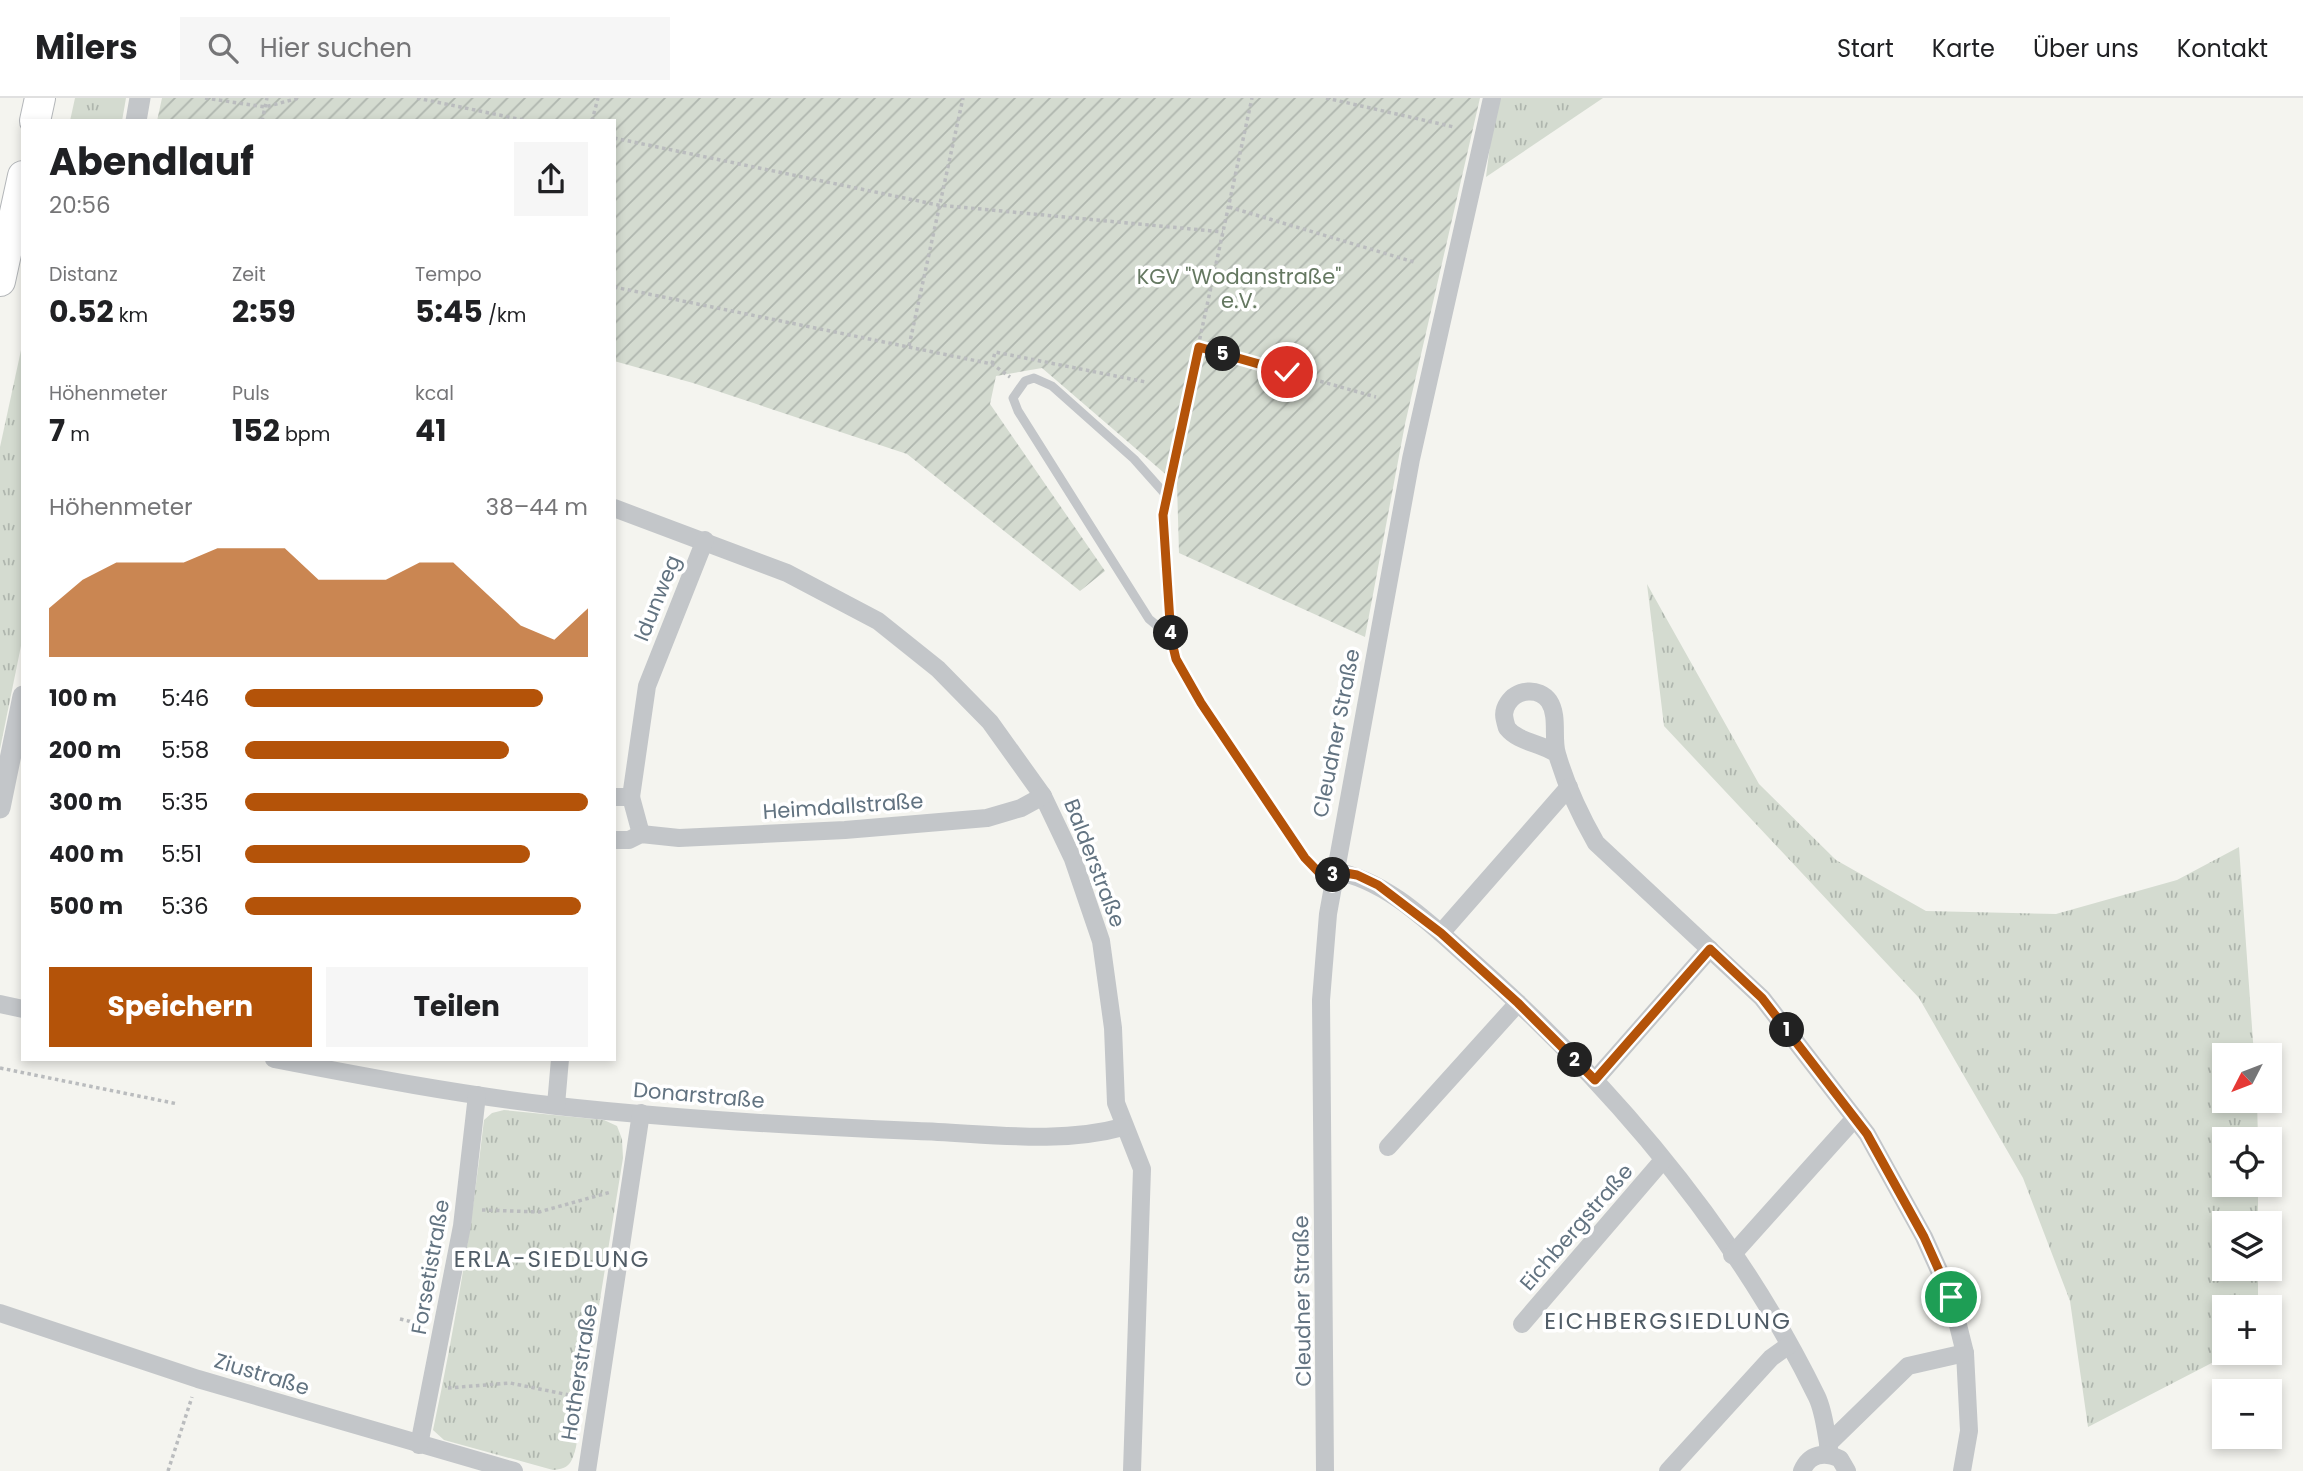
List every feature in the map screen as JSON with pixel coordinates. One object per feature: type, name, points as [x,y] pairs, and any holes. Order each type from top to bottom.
[{"type":"highway","points":[[35,119],[40,98]]},
{"type":"highway","points":[[0,281],[21,185]]},
{"type":"street","points":[[136,119],[140,98]]},
{"type":"street","name":"Cleudner Straße","points":[[1325,1471],[1321,1000],[1333,879],[1411,459],[1492,98]]},
{"type":"street","name":"Balderstraße","points":[[616,510],[705,540],[787,573],[849,603],[907,642],[990,722],[1044,796],[1073,859],[1101,941],[1113,1028],[1116,1103],[1123,1127],[1137,1150],[1142,1169],[1132,1471]]},
{"type":"street","name":"Idunweg","points":[[622,797],[647,686],[705,540]]},
{"type":"street","points":[[0,808],[21,708]]},
{"type":"street","points":[[1557,754],[1579,814],[1596,843],[1762,998],[1855,1118],[1924,1237],[1951,1297],[1965,1353],[1969,1431],[1962,1471]]},
{"type":"street","points":[[1441,933],[1569,787]]},
{"type":"street","name":"Heimdallstraße","points":[[616,840],[629,840],[641,834],[692,838],[845,830],[987,818],[1021,808],[1044,796]]},
{"type":"street","points":[[622,797],[641,834]]},
{"type":"street","name":"Eichbergstraße","points":[[1333,879],[1357,875],[1378,885],[1441,933],[1518,1003],[1595,1080],[1663,1160],[1732,1255],[1788,1345],[1818,1400],[1829,1449]]},
{"type":"street","points":[[1595,1080],[1710,949]]},
{"type":"street","points":[[1388,1147],[1518,1003]]},
{"type":"street","points":[[0,1004],[21,1009]]},
{"type":"street","name":"Donarstraße","points":[[285,1061],[477,1095],[641,1113],[807,1126],[1042,1135],[1092,1135],[1123,1127]]},
{"type":"street","points":[[556,1105],[560,1061]]},
{"type":"street","name":"Forsetistraße","points":[[419,1445],[464,1210],[477,1095]]},
{"type":"street","name":"Hotherstraße","points":[[587,1471],[641,1113]]},
{"type":"street","points":[[1732,1255],[1855,1118]]},
{"type":"street","name":"Eichbergstraße","points":[[1522,1324],[1663,1160]]},
{"type":"street","name":"Ziustraße","points":[[0,1313],[198,1379],[503,1470]]},
{"type":"street","points":[[1668,1471],[1770,1358],[1788,1345]]},
{"type":"street","points":[[1802,1471],[1810,1458],[1829,1449],[1908,1366],[1965,1353]]},
{"type":"street","points":[[1829,1449],[1840,1459],[1847,1471]]},
{"type":"lane","points":[[1171,638],[1149,620],[1027,426],[1013,398],[1018,386],[1034,378],[1052,386],[1134,459],[1166,495],[1163,515],[1171,638],[1176,659],[1201,703],[1305,858],[1333,879]]},
{"type":"path","points":[[205,98],[265,107],[299,98]]},
{"type":"path","points":[[262,119],[267,98]]},
{"type":"path","points":[[417,98],[518,119]]},
{"type":"path","points":[[593,119],[598,98]]},
{"type":"path","points":[[909,346],[962,98]]},
{"type":"path","points":[[1166,495],[1252,98]]},
{"type":"path","points":[[1326,98],[1454,127]]},
{"type":"path","points":[[616,138],[938,205],[1223,232]]},
{"type":"path","points":[[1229,207],[1414,262]]},
{"type":"path","points":[[616,288],[992,364],[1001,368],[1018,386]]},
{"type":"path","points":[[1199,347],[1376,397]]},
{"type":"path","points":[[992,364],[995,352],[1146,382]]},
{"type":"path","points":[[0,1068],[178,1104]]},
{"type":"path","points":[[464,1210],[539,1212],[630,1186]]},
{"type":"path","points":[[167,1471],[198,1379]]},
{"type":"path","points":[[431,1389],[510,1383],[598,1401]]},
{"type":"green space","points":[[75,98],[126,98],[122,119],[70,119]]},
{"type":"green space","name":"KGV \"Wodanstraße\" e.V.","points":[[162,98],[1480,98],[1405,424],[1365,637],[1179,553],[1177,484],[1042,368],[996,376],[990,404],[1105,571],[1080,591],[907,454],[693,383],[616,362],[616,119],[157,119]]},
{"type":"green space","points":[[1496,98],[1603,98],[1486,177]]},
{"type":"green space","points":[[21,350],[21,646],[0,749],[0,447]]},
{"type":"green space","points":[[1647,584],[1759,784],[1836,860],[1926,911],[2056,914],[2177,880],[2239,847],[2253,1043],[2212,1043],[2212,1113],[2257,1113],[2258,1127],[2212,1127],[2212,1197],[2258,1197],[2258,1211],[2212,1211],[2212,1281],[2258,1281],[2258,1295],[2212,1295],[2212,1363],[2088,1427],[2070,1301],[2023,1178],[1919,998],[1664,726]]},
{"type":"green space","points":[[504,1110],[604,1120],[617,1126],[622,1139],[623,1158],[576,1447],[569,1464],[553,1470],[444,1440],[433,1430],[462,1276],[484,1120],[492,1113]]},
{"type":"district","name":"ERLA-SIEDLUNG","points":[[552,1259]]},
{"type":"district","name":"EICHBERGSIEDLUNG","points":[[1668,1321]]},
{"type":"route","points":[[1287,372],[1199,347],[1163,515],[1171,638],[1176,659],[1201,703],[1305,858],[1332,886],[1334,871],[1357,875],[1378,885],[1441,933],[1518,1003],[1595,1080],[1710,949],[1762,998],[1867,1134],[1924,1237],[1951,1297]]}]
